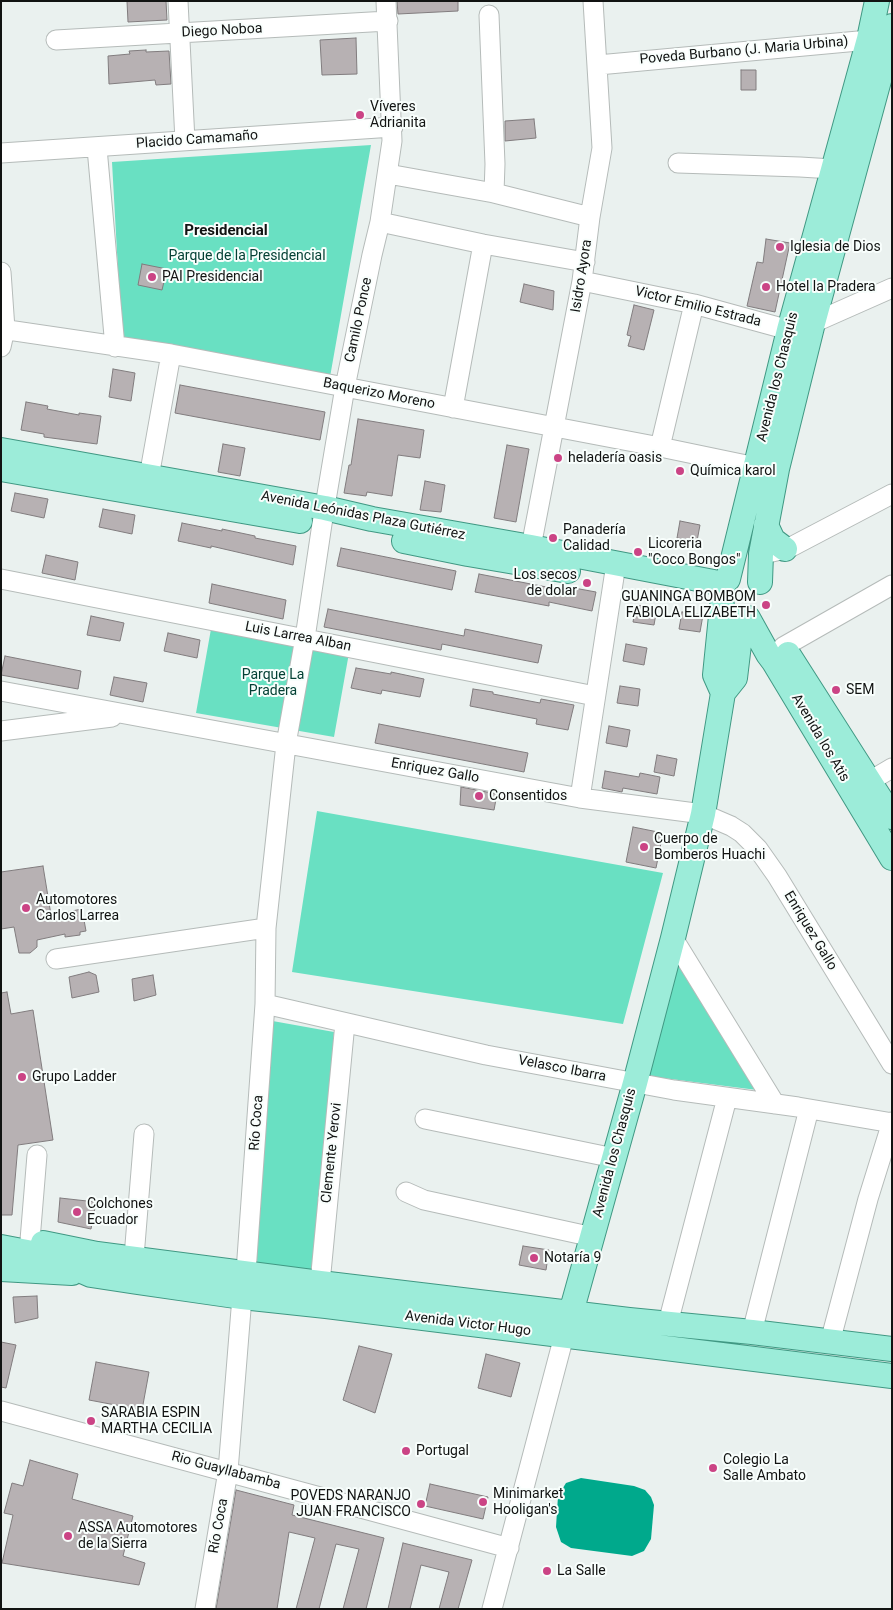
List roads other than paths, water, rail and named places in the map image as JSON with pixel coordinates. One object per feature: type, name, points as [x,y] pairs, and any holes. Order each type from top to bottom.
[{"type":"main road","name":"Avenida los Chasquis","points":[[564,1336],[635,1083],[673,938],[703,814],[723,693],[735,678],[738,658],[756,607],[761,554],[777,469],[884,34],[877,1]]},
{"type":"main road","name":"Avenida los Chasquis","points":[[723,693],[715,676],[723,592],[789,330],[834,169],[884,34]]},
{"type":"main road","name":"Avenida Leónidas Plaza Gutiérrez","points":[[1,450],[148,486]]},
{"type":"main road","name":"Avenida Leónidas Plaza Gutiérrez","points":[[1,469],[148,486],[323,516],[468,554],[615,571],[723,592]]},
{"type":"main road","name":"Avenida Leónidas Plaza Gutiérrez","points":[[323,516],[372,519],[531,547],[615,571]]},
{"type":"main road","points":[[766,525],[773,540],[785,549]]},
{"type":"main road","points":[[723,592],[736,575],[745,574],[753,576],[756,607]]},
{"type":"main road","name":"Avenida los Atis","points":[[723,592],[729,615],[756,607],[775,650],[780,671],[892,858]]},
{"type":"main road","points":[[738,658],[750,652],[775,650]]},
{"type":"main road","name":"Avenida los Atis","points":[[775,650],[870,781],[892,817]]},
{"type":"main road","name":"Avenida Victor Hugo","points":[[12,1243],[92,1264],[134,1258],[629,1320],[752,1332],[892,1349]]},
{"type":"main road","name":"Avenida Victor Hugo","points":[[12,1243],[48,1256],[242,1297],[892,1376]]},
{"type":"main road","points":[[1,1269],[92,1264]]},
{"type":"street","points":[[178,1],[185,141]]},
{"type":"street","name":"Camilo Ponce","points":[[305,638],[345,387],[380,222],[388,174],[393,127],[386,1]]},
{"type":"street","name":"Isidro Ayora","points":[[531,547],[584,272],[590,217],[602,148],[593,1]]},
{"type":"street","points":[[489,15],[495,164],[494,193]]},
{"type":"street","name":"Diego Noboa","points":[[56,40],[388,21]]},
{"type":"street","name":"Poveda Burbano (J. Maria Urbina)","points":[[598,65],[884,34]]},
{"type":"street","name":"Placido Camamaño","points":[[1,153],[393,127]]},
{"type":"street","points":[[97,148],[115,347]]},
{"type":"street","points":[[678,163],[834,169]]},
{"type":"street","points":[[388,174],[494,193],[590,217]]},
{"type":"street","name":"Victor Emilio Estrada","points":[[380,222],[483,244],[789,330]]},
{"type":"street","points":[[453,408],[483,244]]},
{"type":"street","points":[[1,272],[2,335]]},
{"type":"street","points":[[789,330],[813,323],[892,288]]},
{"type":"street","points":[[660,447],[694,304]]},
{"type":"street","name":"Baquerizo Moreno","points":[[2,335],[171,354],[756,467]]},
{"type":"street","points":[[148,486],[171,354]]},
{"type":"street","points":[[761,554],[789,548],[892,494]]},
{"type":"street","points":[[580,798],[615,571]]},
{"type":"street","name":"Luis Larrea Alban","points":[[1,579],[595,696]]},
{"type":"street","points":[[775,650],[892,585]]},
{"type":"street","name":"Río Coca","points":[[205,1609],[228,1471],[242,1297],[246,1272],[265,1004],[266,928],[286,744],[305,638]]},
{"type":"street","name":"Enriquez Gallo","points":[[1,691],[580,798],[703,814],[742,833],[758,849],[777,876],[892,1064]]},
{"type":"street","points":[[1,731],[131,715]]},
{"type":"street","points":[[870,781],[892,768]]},
{"type":"street","points":[[56,959],[266,928]]},
{"type":"street","points":[[673,938],[775,1104]]},
{"type":"street","name":"Velasco Ibarra","points":[[265,1004],[486,1055],[635,1083],[891,1122]]},
{"type":"street","name":"Clemente Yerovi","points":[[320,1282],[345,1022]]},
{"type":"street","points":[[668,1324],[727,1098]]},
{"type":"street","points":[[752,1332],[809,1109]]},
{"type":"street","points":[[425,1119],[614,1158]]},
{"type":"street","points":[[830,1342],[891,1122]]},
{"type":"street","points":[[134,1258],[144,1134]]},
{"type":"street","points":[[12,1243],[37,1155]]},
{"type":"street","points":[[406,1192],[424,1200],[592,1237]]},
{"type":"street","name":"Avenida los Chasquis","points":[[492,1609],[564,1336]]},
{"type":"street","name":"Rio Guayllabamba","points":[[1,1411],[509,1548]]},
{"type":"place","name":"Víveres Adrianita","points":[[360,115]]},
{"type":"place","name":"Iglesia de Dios","points":[[780,247]]},
{"type":"place","name":"PAI Presidencial","points":[[152,277]]},
{"type":"place","name":"Hotel la Pradera","points":[[766,287]]},
{"type":"place","name":"heladería oasis","points":[[558,458]]},
{"type":"place","name":"Química karol","points":[[680,471]]},
{"type":"place","name":"Panadería Calidad","points":[[553,538]]},
{"type":"place","name":"Licoreria \"Coco Bongos\"","points":[[638,552]]},
{"type":"place","name":"Los secos de dolar","points":[[587,583]]},
{"type":"place","name":"GUANINGA BOMBOM FABIOLA ELIZABETH","points":[[766,605]]},
{"type":"place","name":"SEM","points":[[836,690]]},
{"type":"place","name":"Consentidos","points":[[479,796]]},
{"type":"place","name":"Cuerpo de Bomberos Huachi","points":[[644,847]]},
{"type":"place","name":"Automotores Carlos Larrea","points":[[26,908]]},
{"type":"place","name":"Grupo Ladder","points":[[22,1077]]},
{"type":"place","name":"Colchones Ecuador","points":[[77,1212]]},
{"type":"place","name":"Notaría 9","points":[[534,1258]]},
{"type":"place","name":"SARABIA ESPIN MARTHA CECILIA","points":[[91,1421]]},
{"type":"place","name":"Portugal","points":[[406,1451]]},
{"type":"place","name":"Colegio La Salle Ambato","points":[[713,1468]]},
{"type":"place","name":"Minimarket Hooligan's","points":[[483,1502]]},
{"type":"place","name":"POVEDS NARANJO JUAN FRANCISCO","points":[[421,1504]]},
{"type":"place","name":"ASSA Automotores de la Sierra","points":[[68,1536]]},
{"type":"place","name":"La Salle","points":[[547,1571]]},
{"type":"district","name":"Presidencial","points":[[226,231]]},
{"type":"park label","name":"Parque de la Presidencial","points":[[247,256]]},
{"type":"park label","name":"Parque La Pradera","points":[[273,684]]}]
